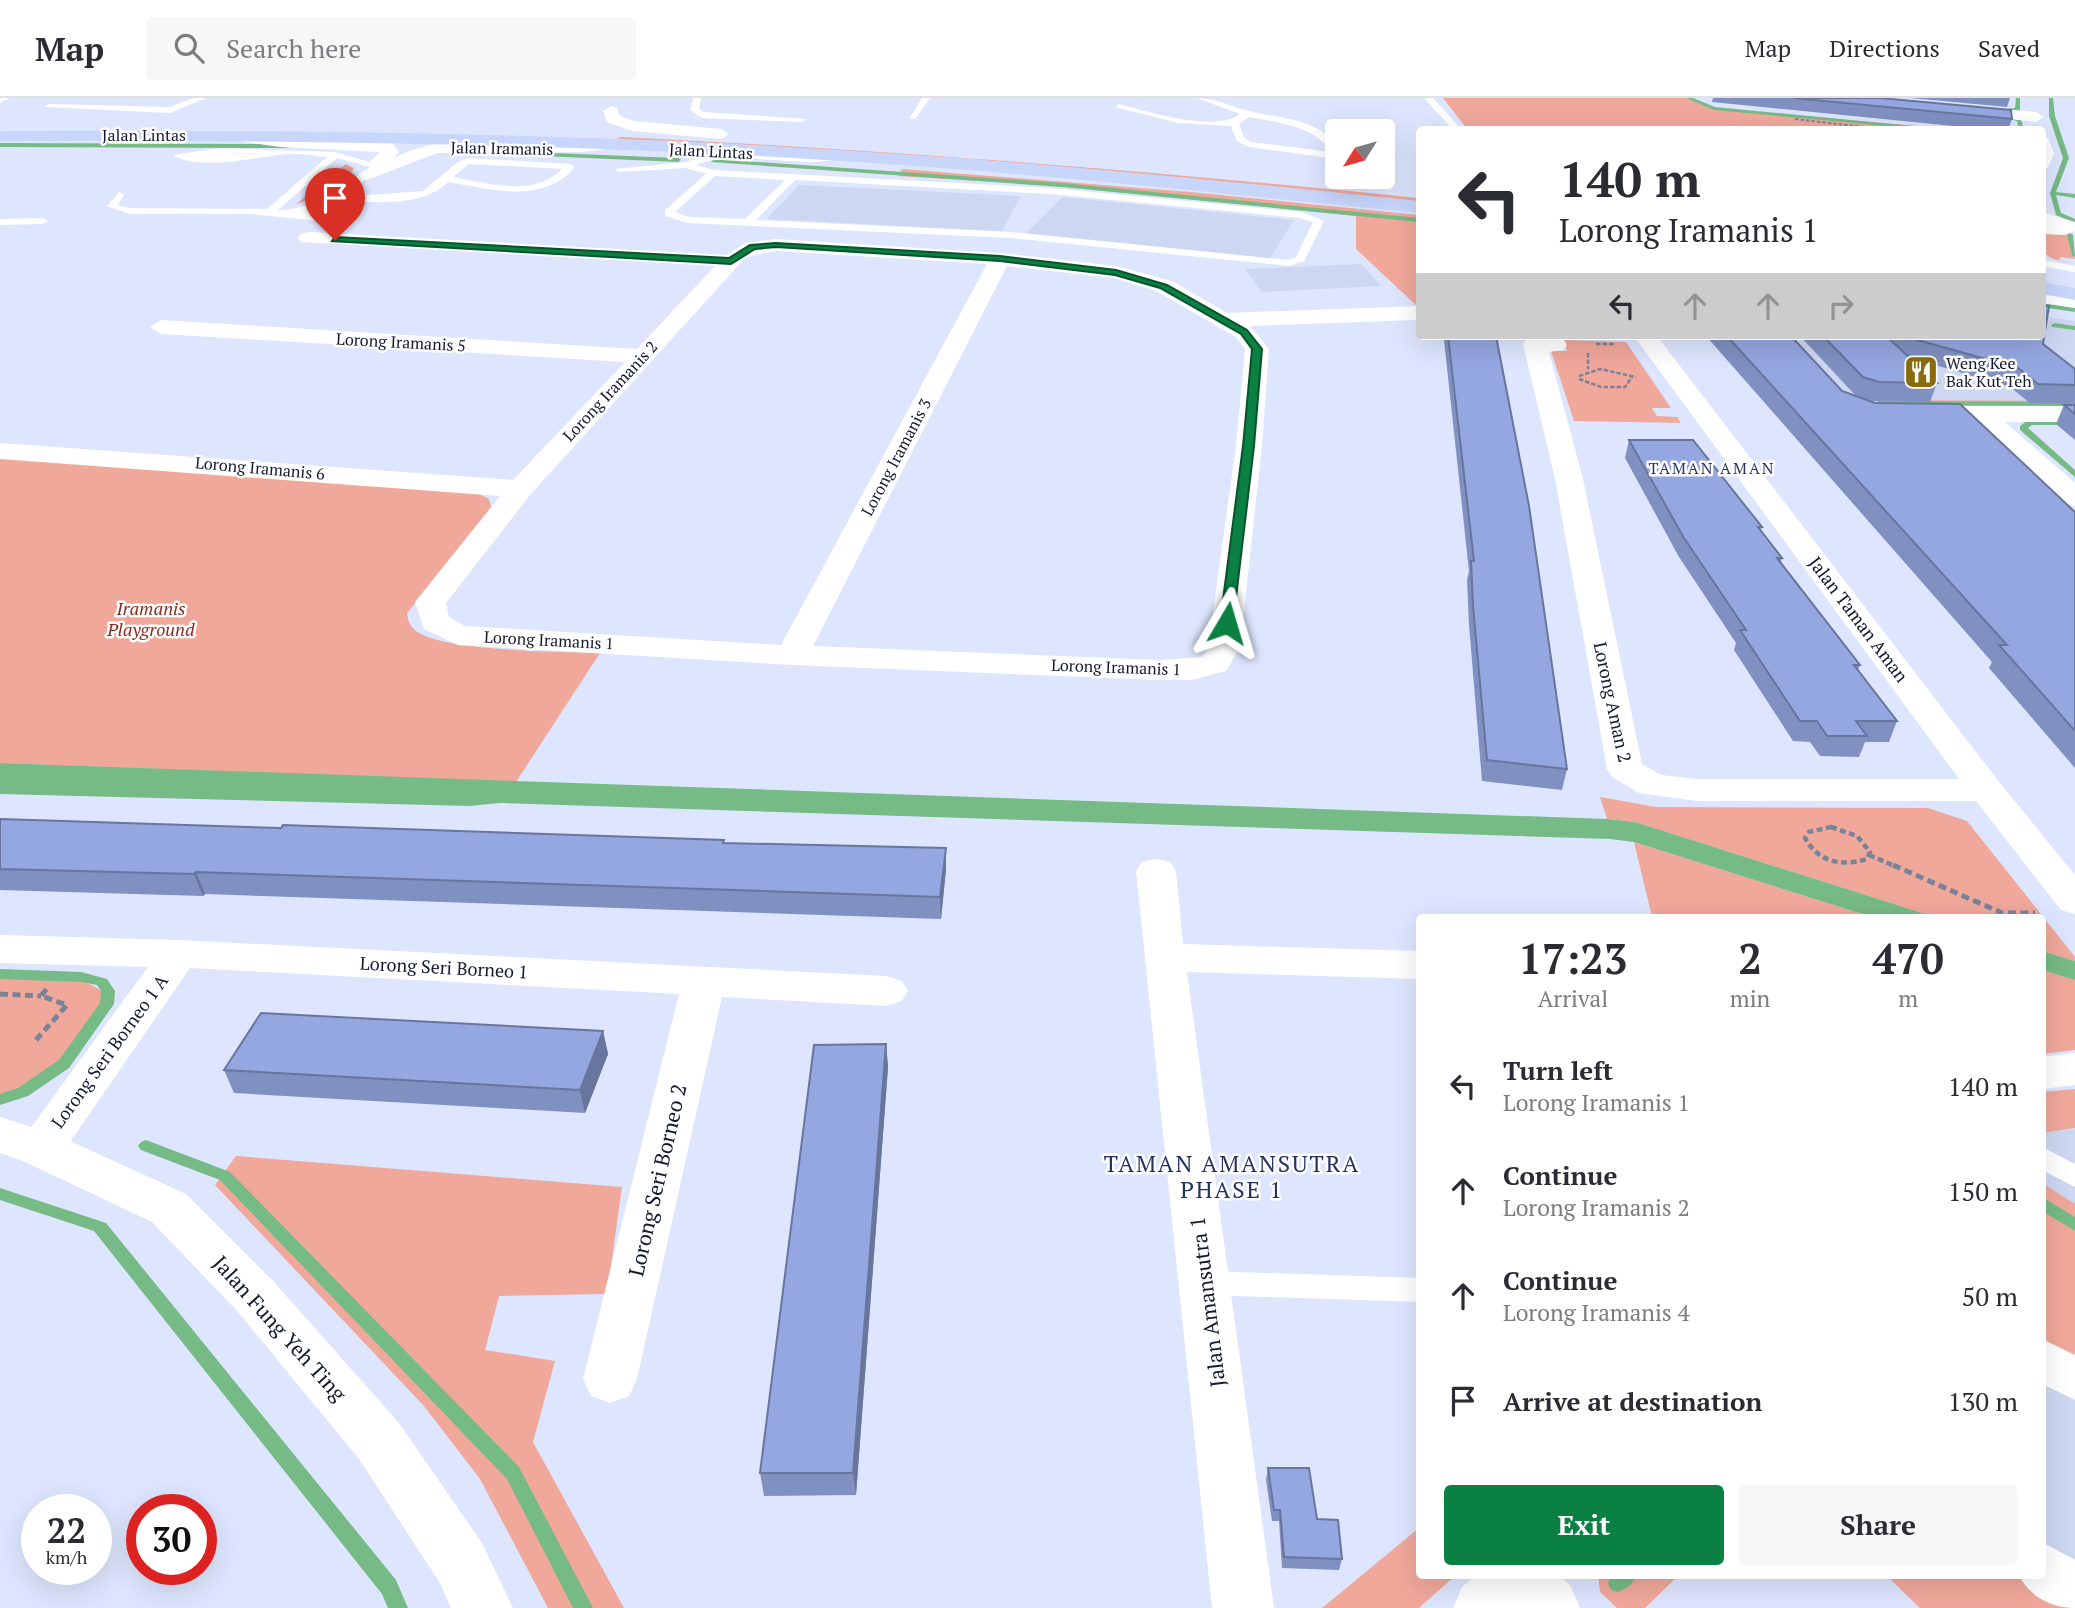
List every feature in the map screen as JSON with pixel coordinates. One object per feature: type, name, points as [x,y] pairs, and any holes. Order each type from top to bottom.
[{"type":"highway","points":[[395,124],[449,122]]},
{"type":"highway","name":"Jalan Lintas","points":[[0,124],[20,130],[236,136],[595,138],[720,134],[1325,178]]},
{"type":"highway","name":"Jalan Lintas","points":[[0,137],[20,130],[395,124],[836,158],[976,165],[1416,206]]},
{"type":"highway","points":[[20,130],[393,130],[408,131],[419,138]]},
{"type":"highway","points":[[595,138],[585,137],[592,140],[954,160],[976,165]]},
{"type":"highway","name":"Jalan Lintas","points":[[1395,187],[1416,190]]},
{"type":"highway","points":[[2046,271],[2075,275]]},
{"type":"highway","points":[[2046,289],[2075,294]]},
{"type":"street","points":[[1937,108],[2038,123],[2035,98]]},
{"type":"street","points":[[616,104],[613,119],[632,126],[720,134]]},
{"type":"street","points":[[595,138],[616,104]]},
{"type":"street","points":[[236,136],[280,142],[387,147],[390,152],[369,174]]},
{"type":"street","points":[[369,174],[419,138]]},
{"type":"street","name":"Jalan Iramanis","points":[[369,174],[388,170],[410,155],[435,148],[572,149],[595,138]]},
{"type":"street","points":[[2046,221],[2072,226]]},
{"type":"street","points":[[874,250],[895,230]]},
{"type":"street","points":[[308,238],[731,261]]},
{"type":"street","name":"Lorong Iramanis 2","points":[[458,635],[435,622],[430,602],[520,489],[731,261],[753,247],[776,245],[874,250]]},
{"type":"street","name":"Lorong Iramanis 1","points":[[458,635],[792,655],[1160,670],[1192,670],[1214,664],[1224,648],[1249,446],[1257,349],[1244,332],[1142,278],[1000,259],[874,250]]},
{"type":"street","name":"Lorong Iramanis 3","points":[[792,655],[1000,259]]},
{"type":"street","points":[[2046,297],[2075,301]]},
{"type":"street","points":[[1223,320],[1416,313]]},
{"type":"street","points":[[2046,317],[2075,321]]},
{"type":"street","name":"Lorong Iramanis 5","points":[[161,327],[641,356]]},
{"type":"street","name":"Lorong Aman 2","points":[[1553,340],[1555,345],[1535,344],[1569,479],[1625,769],[1652,785],[1697,790],[1986,790]]},
{"type":"street","name":"Jalan Taman Aman","points":[[1648,340],[1986,790],[2075,901]]},
{"type":"street","points":[[1900,414],[2075,414]]},
{"type":"street","points":[[1983,415],[2075,498]]},
{"type":"street","name":"Lorong Iramanis 6","points":[[0,451],[520,489]]},
{"type":"street","name":"Jalan Amansutra 1","points":[[1156,871],[1164,957],[1206,1283],[1243,1608]]},
{"type":"street","name":"Lorong Seri Borneo 1","points":[[0,949],[179,954],[887,991]]},
{"type":"street","name":"Lorong Seri Borneo 1 A","points":[[20,1142],[179,954]]},
{"type":"street","points":[[1164,957],[1416,965]]},
{"type":"street","name":"Lorong Seri Borneo 2","points":[[610,1379],[704,981]]},
{"type":"street","points":[[2046,1073],[2075,1069]]},
{"type":"street","name":"Jalan Fung Yeh Ting","points":[[20,1142],[169,1208],[255,1296],[379,1441],[461,1563],[482,1608]]},
{"type":"street","points":[[2046,1362],[2075,1380]]},
{"type":"street","points":[[2046,1570],[2075,1591]]},
{"type":"street","points":[[1484,1608],[1516,1579]]},
{"type":"street","points":[[1524,1579],[1549,1608]]},
{"type":"lane","points":[[49,107],[156,110],[183,107],[202,98]]},
{"type":"lane","points":[[697,98],[694,110],[702,115],[803,120]]},
{"type":"lane","points":[[912,117],[926,98]]},
{"type":"lane","points":[[1202,98],[1247,114],[1313,130],[1325,137]]},
{"type":"lane","points":[[1428,98],[1454,126]]},
{"type":"lane","points":[[1119,107],[1162,119],[1234,123],[1247,114]]},
{"type":"lane","points":[[1234,123],[1240,139],[1249,144],[1325,153]]},
{"type":"lane","points":[[284,152],[262,157],[187,158],[178,155],[198,151],[284,152],[335,155],[363,160],[369,174],[365,182],[353,192],[353,204]]},
{"type":"lane","points":[[272,209],[335,155]]},
{"type":"lane","points":[[687,165],[694,159],[717,155],[808,160],[836,158]]},
{"type":"lane","points":[[250,211],[302,210],[330,217],[353,204],[426,194],[445,179],[468,161],[570,167],[562,178],[531,189],[445,179]]},
{"type":"lane","points":[[620,169],[687,165],[713,173],[1049,191],[1302,215],[1319,221],[1300,259],[1289,262],[1010,235],[688,220],[669,214],[670,210],[713,173]]},
{"type":"lane","points":[[119,195],[112,206],[117,209],[302,210],[369,174]]},
{"type":"lane","points":[[748,222],[793,177]]},
{"type":"lane","points":[[318,202],[353,204],[431,198],[488,185]]},
{"type":"lane","points":[[0,222],[43,221]]},
{"type":"lane","points":[[2046,264],[2075,269]]},
{"type":"lane","points":[[2046,1159],[2075,1177]]},
{"type":"lane","points":[[1206,1283],[1416,1290]]},
{"type":"path","points":[[1795,119],[1855,126]]},
{"type":"path","points":[[1587,348],[1588,369]]},
{"type":"path","points":[[1632,377],[1625,387],[1601,387],[1577,378],[1588,369],[1610,369],[1632,377],[1641,377]]},
{"type":"path","points":[[1818,828],[1845,830],[1866,844],[1869,855],[1857,863],[1829,861],[1808,847],[1805,838],[1809,832],[1818,828]]},
{"type":"path","points":[[1869,855],[2002,913],[2043,914]]},
{"type":"path","points":[[41,996],[54,978]]},
{"type":"path","points":[[0,994],[41,996],[67,1005],[36,1040]]},
{"type":"shaded area","points":[[799,185],[1021,196],[1002,231],[767,219]]},
{"type":"shaded area","points":[[1063,197],[1294,220],[1270,258],[1026,233]]},
{"type":"shaded area","points":[[1362,264],[1381,286],[1262,292],[1245,269]]},
{"type":"shaded area","points":[[2046,317],[2075,321],[2075,414],[1853,407],[1787,340],[2046,340]]},
{"type":"shaded area","points":[[0,763],[1607,819],[1635,822],[1926,914],[1862,914],[1634,842],[1610,839],[500,803],[469,806],[0,794]]},
{"type":"shaded area","points":[[2046,952],[2075,961],[2075,980],[2046,971]]},
{"type":"shaded area","points":[[2075,1129],[2075,1608],[1920,1608],[1890,1579],[2046,1579],[2046,1133]]},
{"type":"green space","points":[[1443,98],[1688,98],[1714,108],[1918,126],[1465,126]]},
{"type":"green space","points":[[621,137],[821,148],[921,155],[1120,170],[1416,198],[1416,203],[972,159],[617,139]]},
{"type":"green space","points":[[346,164],[354,168],[343,182],[321,196],[296,204]]},
{"type":"green space","points":[[902,169],[1191,192],[1416,215],[1416,305],[1356,249],[1356,216],[1061,186],[898,176]]},
{"type":"green space","points":[[2046,232],[2070,235],[2075,259],[2061,257],[2059,260],[2075,264],[2053,259],[2048,256]]},
{"type":"green space","points":[[1564,340],[1626,342],[1671,408],[1652,408],[1657,416],[1677,417],[1681,423],[1574,421],[1551,351],[1567,351]]},
{"type":"green space","points":[[1875,401],[2075,401],[2075,407],[1891,406]]},
{"type":"green space","name":"Iramanis Playground","points":[[0,457],[475,492],[489,499],[492,510],[407,613],[412,627],[430,638],[476,647],[600,653],[516,782],[0,763]]},
{"type":"green space","points":[[1600,797],[1656,807],[1928,808],[1967,821],[2041,914],[1926,914],[1635,822],[1607,819]]},
{"type":"green space","points":[[1634,842],[1862,914],[1651,914]]},
{"type":"green space","points":[[2046,920],[2075,957],[2075,961],[2046,952]]},
{"type":"green space","points":[[2046,971],[2075,980],[2075,1050],[2046,1054]]},
{"type":"green space","points":[[0,977],[70,979],[95,987],[103,993],[102,1005],[65,1058],[31,1085],[7,1095],[0,1095]]},
{"type":"green space","points":[[2075,1089],[2075,1128],[2046,1132],[2046,1092]]},
{"type":"green space","points":[[236,1156],[622,1187],[607,1294],[499,1296],[485,1350],[555,1361],[533,1442],[624,1608],[548,1608],[480,1479],[424,1406],[215,1185]]},
{"type":"green space","points":[[2046,1186],[2075,1204],[2075,1380],[2046,1362]]},
{"type":"green space","points":[[1416,1530],[1416,1579],[1452,1579],[1419,1608],[1322,1608]]},
{"type":"green space","points":[[1598,1579],[1675,1579],[1645,1608],[1617,1608],[1600,1592]]},
{"type":"green space","points":[[1890,1579],[2046,1579],[2075,1608],[1920,1608]]},
{"type":"building","points":[[1793,98],[1880,98],[2011,110],[2012,119]]},
{"type":"building","points":[[1448,340],[1497,340],[1529,506],[1567,769],[1487,760],[1473,606],[1471,561],[1474,561]]},
{"type":"building","points":[[1731,340],[1795,340],[1842,391],[1875,403],[1960,404],[2075,512],[2075,731],[1999,645],[2007,645]]},
{"type":"building","points":[[1827,340],[1890,340],[1937,383],[1879,382],[1863,377]]},
{"type":"building","points":[[1917,340],[2044,340],[2043,344],[2075,369],[2075,385],[2038,384],[2018,368]]},
{"type":"building","points":[[2064,405],[2075,405],[2075,414]]},
{"type":"building","points":[[1629,440],[1693,440],[1762,527],[1758,527],[1782,558],[1777,558],[1860,665],[1854,665],[1897,721],[1856,721],[1867,736],[1827,736],[1817,721],[1800,721],[1740,630],[1746,630],[1684,538]]},
{"type":"building","points":[[0,819],[281,828],[283,825],[724,840],[723,843],[946,848],[940,897],[196,872],[0,869]]},
{"type":"building","points":[[261,1013],[603,1031],[580,1090],[224,1070]]},
{"type":"building","points":[[886,1044],[853,1473],[760,1473],[814,1045]]},
{"type":"building","points":[[1268,1468],[1309,1468],[1317,1519],[1338,1520],[1342,1559],[1284,1557],[1280,1510],[1274,1510]]},
{"type":"waterway","points":[[1688,98],[1714,108],[1909,126]]},
{"type":"waterway","points":[[1999,110],[2018,110],[2018,98]]},
{"type":"waterway","points":[[2051,98],[2052,116],[2066,158],[2053,193]]},
{"type":"waterway","points":[[2007,117],[2019,120],[2021,126]]},
{"type":"waterway","points":[[0,145],[288,146]]},
{"type":"waterway","points":[[479,152],[678,160]]},
{"type":"waterway","points":[[713,161],[1062,185],[1416,220]]},
{"type":"waterway","points":[[2053,193],[2075,196]]},
{"type":"waterway","points":[[2053,193],[2058,214],[2075,221]]},
{"type":"waterway","points":[[2070,235],[2075,255]]},
{"type":"waterway","points":[[2046,306],[2075,310]]},
{"type":"waterway","points":[[2055,325],[2075,328]]},
{"type":"waterway","points":[[1881,403],[2075,404]]},
{"type":"waterway","points":[[2075,423],[2030,423],[2023,428],[2075,474]]},
{"type":"waterway","points":[[0,974],[81,977],[102,982],[108,991],[107,1004],[64,1064],[23,1092],[0,1100]]},
{"type":"waterway","points":[[146,1146],[225,1176],[513,1473],[583,1608]]},
{"type":"waterway","points":[[0,1194],[100,1227],[389,1587],[398,1608]]},
{"type":"waterway","points":[[2046,1206],[2075,1225]]},
{"type":"waterway","points":[[1618,1583],[1622,1579]]},
{"type":"place","name":"Weng Kee Bak Kut Teh","points":[[1921,372]]},
{"type":"district","name":"TAMAN AMAN","points":[[1712,468]]},
{"type":"district","name":"TAMAN AMANSUTRA PHASE 1","points":[[1232,1176]]},
{"type":"route","points":[[335,240],[731,261],[739,253],[753,247],[776,245],[874,250],[1000,259],[1116,272],[1164,286],[1244,332],[1254,341],[1257,349],[1249,446],[1227,623]]}]
